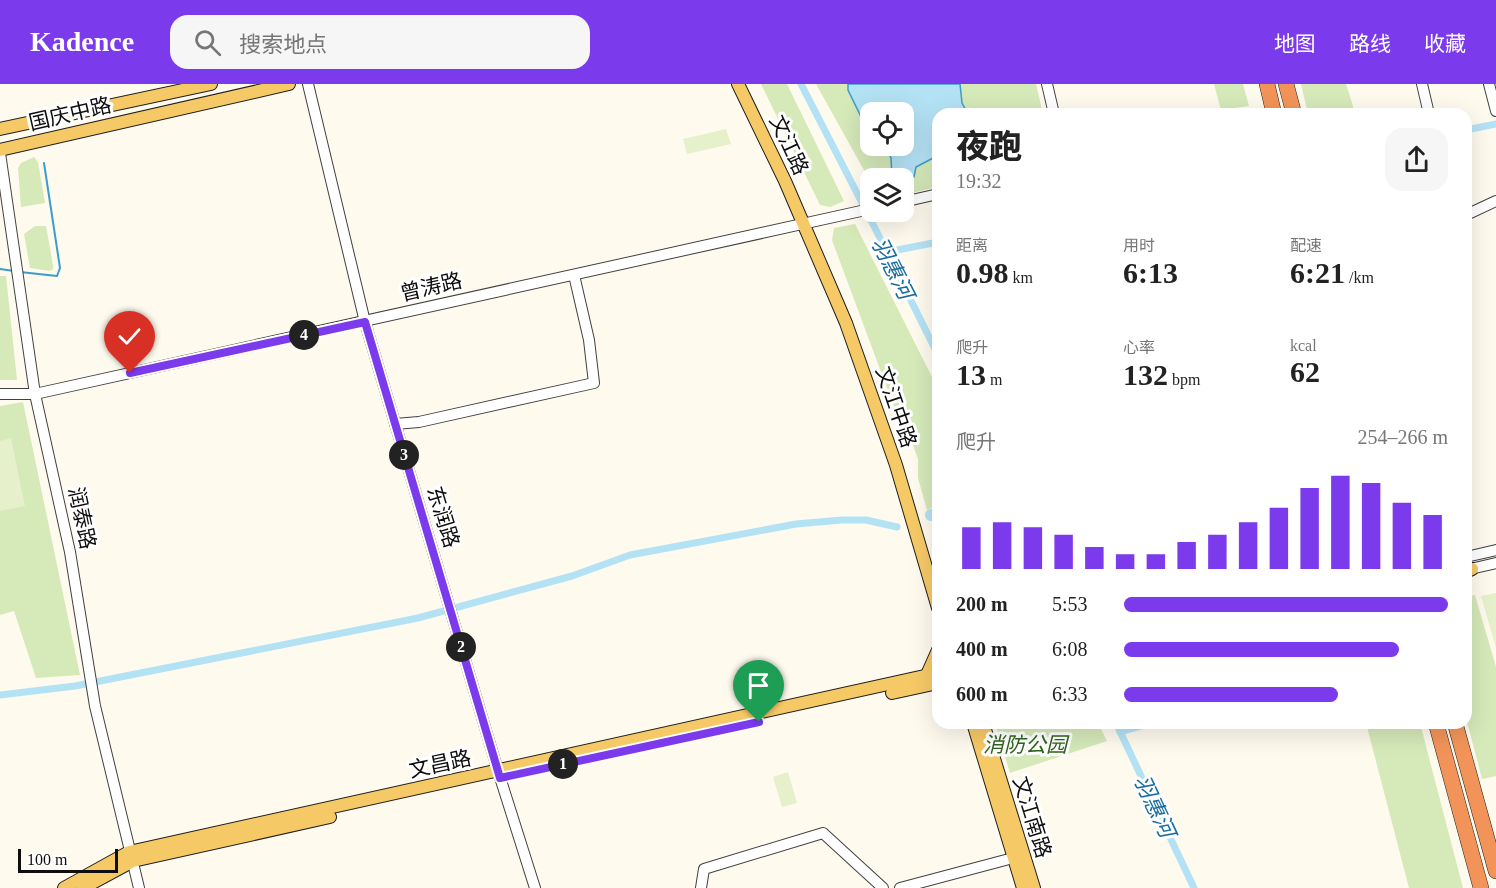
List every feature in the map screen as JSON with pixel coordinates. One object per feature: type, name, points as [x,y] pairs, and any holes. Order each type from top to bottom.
[{"type":"highway","points":[[1267,84],[1273,108]]},
{"type":"highway","points":[[1286,84],[1292,108]]},
{"type":"highway","points":[[1438,729],[1481,888]]},
{"type":"highway","points":[[1457,729],[1496,871]]},
{"type":"main road","points":[[0,129],[212,84]]},
{"type":"main road","name":"国庆中路","points":[[0,152],[289,84]]},
{"type":"main road","name":"文江路","points":[[738,84],[807,223]]},
{"type":"main road","points":[[744,84],[807,223]]},
{"type":"main road","name":"文江中路","points":[[807,223],[853,326],[897,450],[932,562]]},
{"type":"main road","name":"文江中路","points":[[807,223],[850,334],[896,465],[932,588]]},
{"type":"main road","name":"文昌路","points":[[64,888],[131,857],[932,681]]},
{"type":"main road","name":"文江南路","points":[[975,729],[1023,888]]},
{"type":"main road","name":"文江南路","points":[[985,729],[1034,888]]},
{"type":"main road","name":"文昌路","points":[[83,888],[131,857]]},
{"type":"street","name":"东润路","points":[[308,84],[365,322],[499,775],[536,888]]},
{"type":"street","points":[[1047,84],[1053,108]]},
{"type":"street","points":[[1422,84],[1428,108]]},
{"type":"street","points":[[1490,84],[1496,111]]},
{"type":"street","name":"润泰路","points":[[0,152],[35,393],[70,552],[95,706],[139,888]]},
{"type":"street","points":[[914,199],[932,195]]},
{"type":"street","points":[[1472,212],[1496,201]]},
{"type":"street","name":"曾涛路","points":[[0,394],[35,393],[860,211]]},
{"type":"street","points":[[395,424],[419,422],[594,383],[589,340],[574,275]]},
{"type":"street","points":[[1472,556],[1496,550]]},
{"type":"street","points":[[1472,569],[1496,563]]},
{"type":"street","points":[[701,888],[704,869],[823,833],[883,888]]},
{"type":"street","points":[[900,888],[1013,858]]},
{"type":"green space","points":[[761,84],[787,84],[844,201],[830,207],[820,205]]},
{"type":"green space","points":[[816,84],[1036,84],[1042,108],[932,108],[932,188],[914,192],[914,168],[863,168]]},
{"type":"green space","points":[[1214,84],[1243,84],[1249,106],[1220,108]]},
{"type":"green space","points":[[1301,84],[1346,84],[1353,106],[1353,108],[1307,108]]},
{"type":"green space","points":[[726,129],[731,144],[687,154],[683,139]]},
{"type":"green space","points":[[34,157],[38,162],[45,203],[21,207],[18,168],[21,163]]},
{"type":"green space","points":[[855,224],[932,377],[932,508],[927,510],[918,478],[918,459],[911,440],[897,415],[832,240],[834,228]]},
{"type":"green space","points":[[35,226],[46,226],[53,265],[50,271],[30,268],[24,234]]},
{"type":"green space","points":[[0,276],[6,276],[17,380],[0,380]]},
{"type":"green space","points":[[23,402],[80,675],[36,678],[14,611],[0,615],[0,406]]},
{"type":"green space","points":[[11,438],[25,506],[0,511],[0,441]]},
{"type":"green space","points":[[1496,593],[1496,648],[1481,596]]},
{"type":"green space","points":[[1475,595],[1496,667],[1496,776],[1482,779],[1469,729],[1472,729],[1472,596]]},
{"type":"green space","name":"消防公园","points":[[997,729],[1101,729],[1107,741],[1010,773]]},
{"type":"green space","points":[[1368,729],[1422,729],[1463,888],[1409,888]]},
{"type":"green space","points":[[788,772],[797,803],[782,807],[773,777]]},
{"type":"water","points":[[848,84],[960,84],[965,108],[932,108],[932,159],[916,167],[914,177],[914,168],[892,168],[890,156],[914,156],[914,102],[860,102],[860,115],[848,90]]},
{"type":"waterway","name":"羽惠河","points":[[801,84],[932,343]]},
{"type":"waterway","points":[[1472,129],[1496,124]]},
{"type":"waterway","points":[[20,272],[57,276],[60,268],[44,163]]},
{"type":"waterway","points":[[887,252],[932,243]]},
{"type":"waterway","points":[[0,269],[14,271]]},
{"type":"waterway","points":[[0,695],[75,686],[418,618],[572,576],[630,555],[796,524],[866,520],[897,527]]},
{"type":"waterway","name":"羽惠河","points":[[1119,729],[1194,888]]},
{"type":"waterway","points":[[1120,732],[1131,729]]},
{"type":"route","points":[[130,373],[365,322],[500,778],[759,722]]}]
